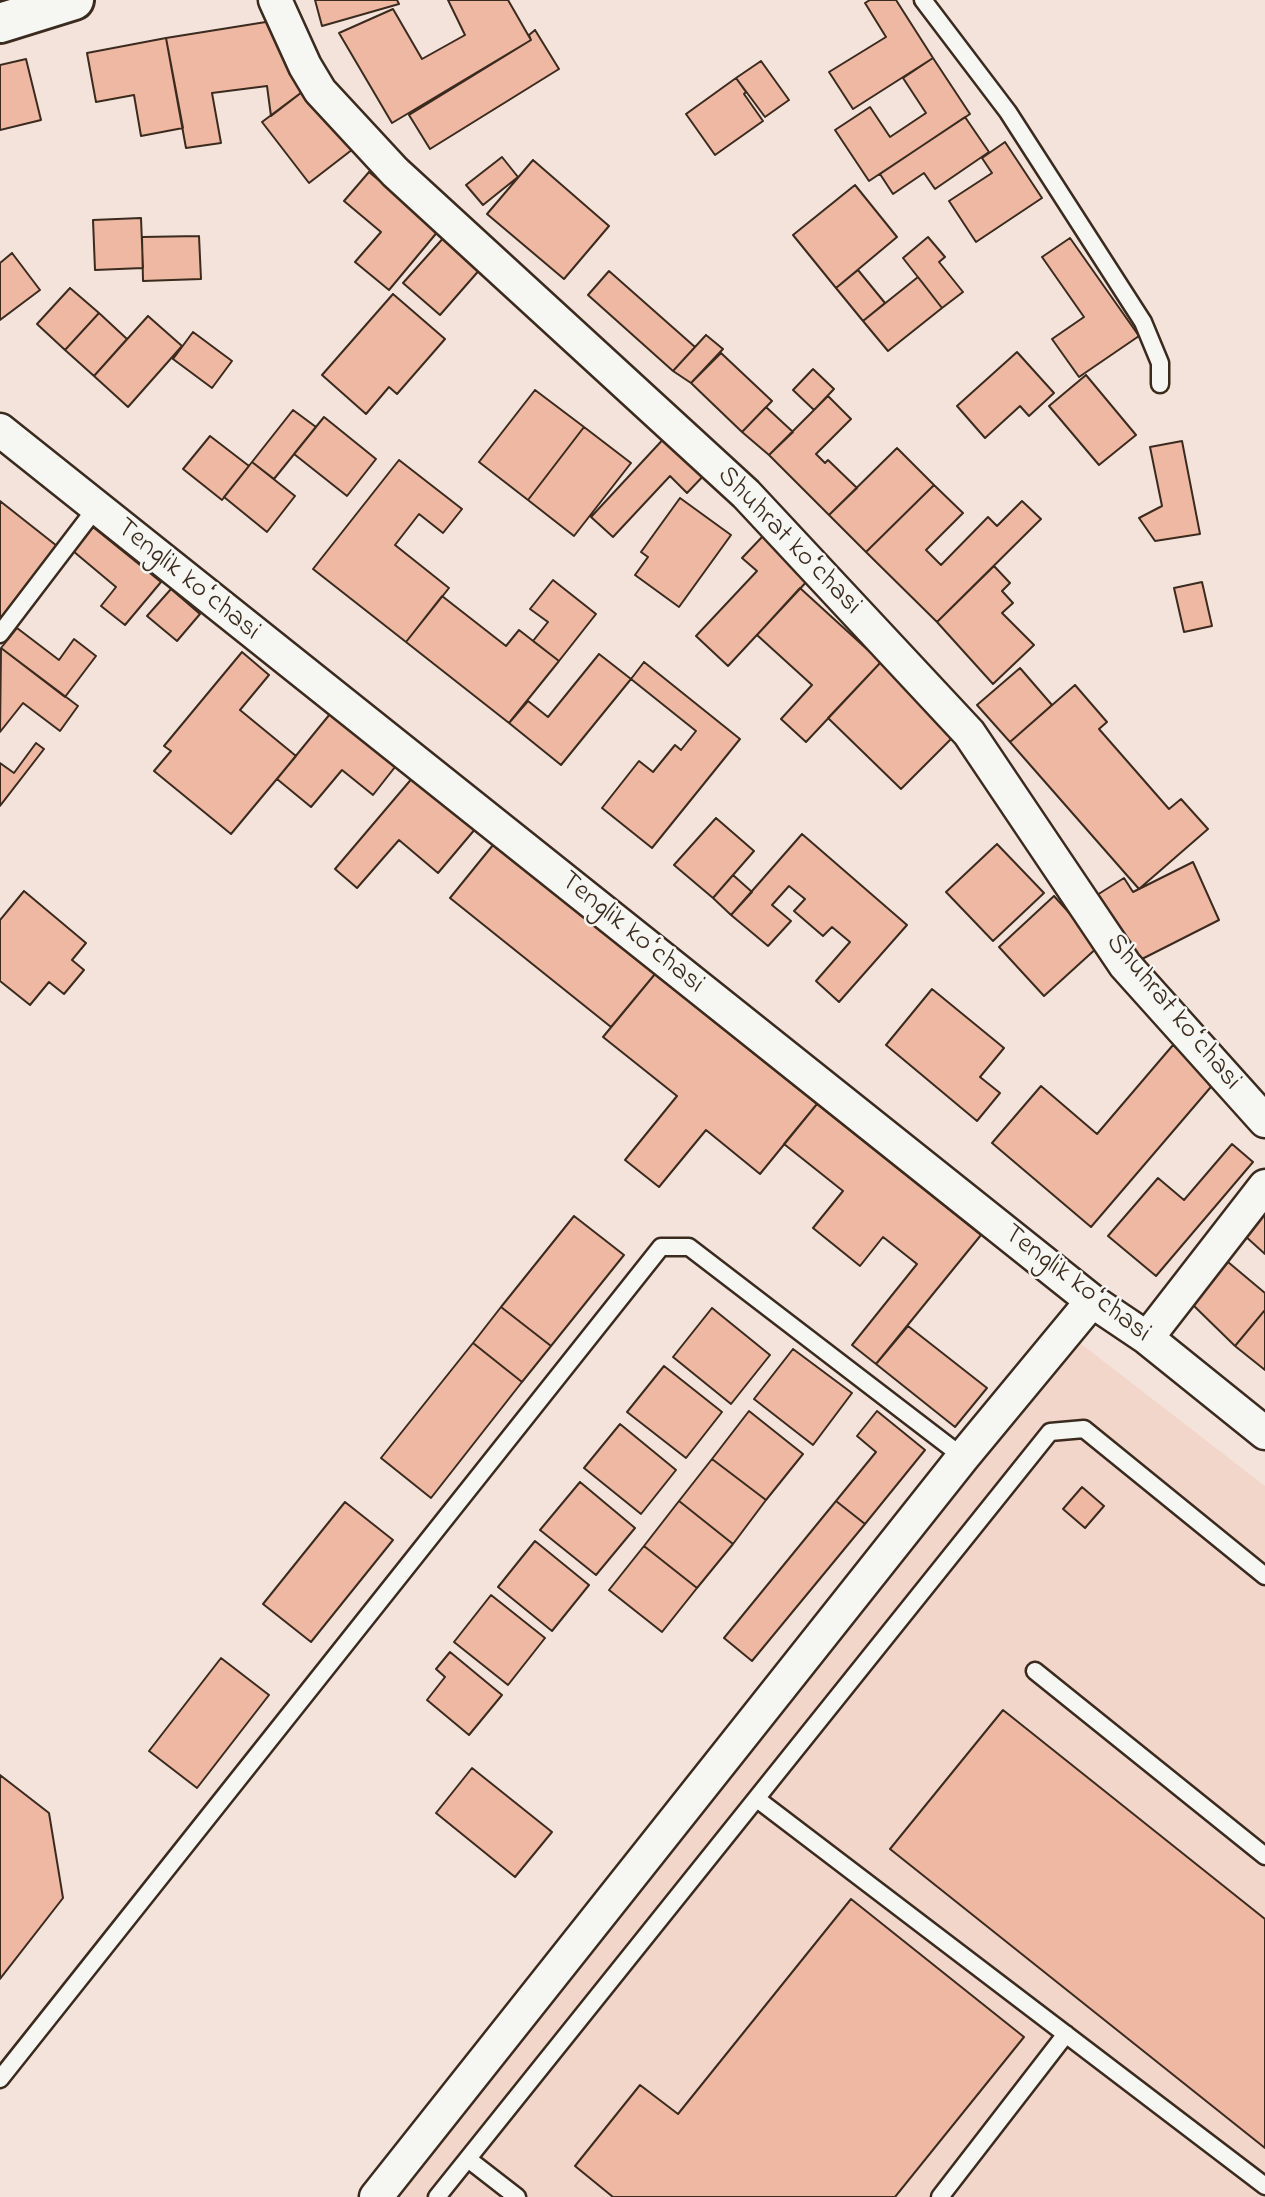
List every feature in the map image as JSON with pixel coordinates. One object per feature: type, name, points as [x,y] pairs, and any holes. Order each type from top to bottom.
[{"type":"street","points":[[0,23],[74,0]]},
{"type":"street","name":"Shuhrat koʻchasi","points":[[275,0],[305,66],[320,91],[395,172],[746,494],[969,733],[1125,965],[1265,1121]]},
{"type":"street","name":"Tenglik koʻchasi","points":[[0,430],[1092,1301],[1147,1338],[1265,1433]]},
{"type":"street","points":[[1147,1338],[1265,1186]]},
{"type":"street","points":[[376,2197],[963,1457],[1092,1301]]},
{"type":"lane","points":[[923,0],[1008,112],[1143,322],[1160,363],[1160,384]]},
{"type":"lane","points":[[0,634],[96,508]]},
{"type":"lane","points":[[0,2079],[661,1247],[689,1247],[963,1457]]},
{"type":"lane","points":[[437,2197],[1050,1432],[1084,1429],[1265,1576]]},
{"type":"lane","points":[[1035,1671],[1265,1856]]},
{"type":"lane","points":[[757,1799],[1265,2186]]},
{"type":"lane","points":[[940,2197],[1066,2034]]},
{"type":"lane","points":[[468,2159],[517,2197]]},
{"type":"shaded area","points":[[1076,1340],[1265,1486],[1265,2197],[378,2197]]},
{"type":"building","points":[[315,0],[397,0],[399,4],[322,26]]},
{"type":"building","points":[[448,0],[508,0],[531,40],[392,123],[339,33],[393,9],[422,59],[465,35]]},
{"type":"building","points":[[870,0],[896,0],[933,58],[853,109],[829,72],[886,37],[865,3]]},
{"type":"building","points":[[272,21],[306,89],[271,116],[267,86],[212,93],[221,143],[186,148],[166,38]]},
{"type":"building","points":[[535,30],[559,69],[430,149],[409,115],[531,40],[529,35]]},
{"type":"building","points":[[166,38],[183,128],[141,136],[134,95],[96,102],[87,53]]},
{"type":"building","points":[[933,58],[970,114],[869,181],[835,130],[870,107],[890,137],[926,113],[903,78]]},
{"type":"building","points":[[26,59],[41,120],[0,130],[0,65]]},
{"type":"building","points":[[761,61],[789,100],[765,117],[736,78]]},
{"type":"building","points":[[736,78],[763,121],[715,155],[686,114]]},
{"type":"building","points":[[306,89],[353,149],[309,183],[262,122]]},
{"type":"building","points":[[965,117],[989,152],[935,189],[924,173],[893,194],[880,174]]},
{"type":"building","points":[[1005,142],[1042,198],[976,242],[949,201],[992,173],[982,158]]},
{"type":"building","points":[[502,157],[518,177],[483,205],[466,185]]},
{"type":"building","points":[[533,160],[609,226],[564,279],[487,214]]},
{"type":"building","points":[[369,172],[439,230],[389,290],[355,262],[381,232],[344,201]]},
{"type":"building","points":[[855,185],[897,237],[836,288],[793,235]]},
{"type":"building","points":[[141,218],[143,268],[95,270],[93,220]]},
{"type":"building","points":[[446,235],[482,267],[440,315],[403,283]]},
{"type":"building","points":[[199,236],[201,279],[143,281],[142,237]]},
{"type":"building","points":[[928,237],[945,257],[939,262],[963,292],[942,308],[903,258]]},
{"type":"building","points":[[1070,238],[1139,336],[1079,377],[1052,339],[1084,317],[1042,257]]},
{"type":"building","points":[[12,253],[40,290],[0,320],[0,263]]},
{"type":"building","points":[[858,270],[885,303],[863,321],[836,288]]},
{"type":"building","points":[[609,271],[695,347],[673,371],[588,295]]},
{"type":"building","points":[[918,277],[942,308],[888,351],[863,321]]},
{"type":"building","points":[[70,288],[99,313],[65,350],[37,324]]},
{"type":"building","points":[[393,294],[445,339],[397,394],[389,387],[366,414],[322,375]]},
{"type":"building","points":[[99,313],[127,339],[94,376],[65,350]]},
{"type":"building","points":[[148,316],[182,346],[128,407],[94,376]]},
{"type":"building","points":[[193,332],[232,361],[212,388],[173,359]]},
{"type":"building","points":[[706,335],[723,349],[691,383],[673,371]]},
{"type":"building","points":[[1017,352],[1054,393],[1029,416],[1020,406],[985,438],[957,406]]},
{"type":"building","points":[[721,353],[772,401],[742,432],[691,383]]},
{"type":"building","points":[[813,369],[834,389],[814,410],[793,390]]},
{"type":"building","points":[[1086,375],[1136,435],[1099,465],[1049,406]]},
{"type":"building","points":[[535,390],[584,427],[528,500],[479,462]]},
{"type":"building","points":[[828,396],[851,419],[816,454],[825,463],[828,460],[857,488],[829,515],[769,455]]},
{"type":"building","points":[[766,407],[793,432],[769,455],[742,432]]},
{"type":"building","points":[[293,410],[316,427],[274,479],[252,462]]},
{"type":"building","points":[[324,417],[376,459],[347,496],[294,454]]},
{"type":"building","points":[[584,427],[631,463],[574,536],[528,500]]},
{"type":"building","points":[[668,434],[708,471],[687,493],[670,476],[613,537],[591,517]]},
{"type":"building","points":[[210,436],[249,466],[222,500],[183,469]]},
{"type":"building","points":[[1182,441],[1200,534],[1155,541],[1139,518],[1162,506],[1150,447]]},
{"type":"building","points":[[897,448],[934,485],[866,552],[829,515]]},
{"type":"building","points":[[399,460],[462,509],[443,533],[419,514],[395,545],[449,588],[406,642],[313,569]]},
{"type":"building","points":[[252,462],[295,496],[267,532],[224,497]]},
{"type":"building","points":[[934,485],[963,513],[926,550],[941,565],[988,517],[997,526],[1022,501],[1041,519],[937,622],[866,552]]},
{"type":"building","points":[[680,498],[731,535],[679,607],[635,575],[648,557],[641,552]]},
{"type":"building","points":[[0,501],[57,546],[0,619]]},
{"type":"building","points":[[93,527],[161,582],[125,625],[101,606],[116,587],[73,551]]},
{"type":"building","points":[[763,536],[810,578],[728,666],[696,636],[757,571],[742,558]]},
{"type":"building","points":[[994,566],[1010,583],[1002,591],[1013,603],[1002,613],[1034,645],[993,684],[937,622]]},
{"type":"building","points":[[553,580],[596,614],[559,661],[533,641],[548,622],[530,609]]},
{"type":"building","points":[[1202,582],[1212,626],[1184,632],[1174,588]]},
{"type":"building","points":[[800,588],[881,662],[806,742],[781,719],[812,685],[757,635]]},
{"type":"building","points":[[171,589],[200,614],[177,641],[147,616]]},
{"type":"building","points":[[442,596],[506,646],[519,630],[559,661],[509,723],[406,642]]},
{"type":"building","points":[[17,628],[59,660],[74,639],[96,656],[65,697],[1,648]]},
{"type":"building","points":[[1,648],[78,706],[60,731],[23,703],[0,732]]},
{"type":"building","points":[[242,652],[269,675],[240,710],[296,756],[231,834],[154,771],[171,751],[164,746]]},
{"type":"building","points":[[599,654],[631,679],[561,765],[509,723],[528,701],[548,717]]},
{"type":"building","points":[[644,662],[740,739],[652,848],[602,808],[639,761],[653,772],[675,745],[681,750],[696,731],[631,679]]},
{"type":"building","points":[[881,662],[954,736],[901,789],[828,718]]},
{"type":"building","points":[[1020,668],[1052,705],[1010,742],[977,705]]},
{"type":"building","points":[[1075,685],[1107,722],[1099,729],[1169,809],[1181,799],[1208,829],[1139,889],[1010,742]]},
{"type":"building","points":[[330,714],[395,767],[373,795],[342,770],[311,807],[277,779]]},
{"type":"building","points":[[36,743],[44,749],[0,806],[0,763],[14,773]]},
{"type":"building","points":[[414,776],[476,828],[438,873],[399,840],[357,888],[335,869]]},
{"type":"building","points":[[716,818],[754,851],[713,898],[674,865]]},
{"type":"building","points":[[802,834],[907,925],[839,1002],[816,981],[850,942],[832,927],[823,936],[794,911],[805,899],[789,886],[772,905],[791,921],[768,946],[731,915]]},
{"type":"building","points":[[997,844],[1044,893],[993,941],[946,892]]},
{"type":"building","points":[[493,845],[655,974],[611,1027],[450,898]]},
{"type":"building","points":[[1193,862],[1219,920],[1140,960],[1097,895],[1124,878],[1133,892]]},
{"type":"building","points":[[733,875],[752,892],[731,915],[713,898]]},
{"type":"building","points":[[24,891],[86,943],[72,960],[84,970],[64,994],[49,982],[30,1005],[0,981],[0,920]]},
{"type":"building","points":[[1054,896],[1099,946],[1044,996],[999,947]]},
{"type":"building","points":[[655,974],[817,1104],[760,1174],[706,1130],[659,1187],[625,1160],[677,1096],[603,1037]]},
{"type":"building","points":[[932,989],[1004,1048],[980,1077],[1000,1093],[977,1121],[886,1045]]},
{"type":"building","points":[[1173,1045],[1216,1081],[1091,1227],[992,1143],[1041,1086],[1097,1134]]},
{"type":"building","points":[[817,1104],[981,1235],[876,1364],[852,1345],[917,1264],[883,1237],[860,1266],[813,1228],[843,1191],[784,1144]]},
{"type":"building","points":[[1232,1144],[1253,1162],[1156,1276],[1108,1236],[1158,1178],[1184,1200]]},
{"type":"building","points":[[1265,1213],[1265,1254],[1244,1235]]},
{"type":"building","points":[[574,1216],[624,1255],[551,1346],[501,1307]]},
{"type":"building","points":[[1228,1262],[1265,1293],[1265,1310],[1235,1346],[1192,1304]]},
{"type":"building","points":[[501,1307],[551,1346],[522,1382],[473,1343]]},
{"type":"building","points":[[712,1308],[770,1355],[731,1404],[673,1357]]},
{"type":"building","points":[[1265,1310],[1265,1370],[1235,1346]]},
{"type":"building","points":[[908,1326],[987,1388],[955,1427],[876,1364]]},
{"type":"building","points":[[473,1343],[522,1382],[431,1498],[381,1458]]},
{"type":"building","points":[[793,1349],[852,1393],[813,1445],[754,1399]]},
{"type":"building","points":[[664,1366],[722,1412],[686,1458],[627,1412]]},
{"type":"building","points":[[749,1411],[803,1454],[766,1500],[712,1459]]},
{"type":"building","points":[[877,1411],[925,1450],[865,1524],[836,1501],[876,1452],[857,1436]]},
{"type":"building","points":[[620,1424],[676,1470],[641,1514],[584,1468]]},
{"type":"building","points":[[712,1459],[766,1500],[733,1544],[679,1501]]},
{"type":"building","points":[[580,1482],[635,1528],[596,1575],[540,1530]]},
{"type":"building","points":[[1082,1487],[1104,1506],[1085,1528],[1063,1509]]},
{"type":"building","points":[[679,1501],[733,1544],[697,1588],[644,1546]]},
{"type":"building","points":[[836,1501],[865,1524],[752,1661],[724,1638]]},
{"type":"building","points":[[345,1502],[393,1540],[311,1642],[263,1604]]},
{"type":"building","points":[[535,1541],[589,1585],[552,1631],[498,1587]]},
{"type":"building","points":[[644,1546],[697,1588],[662,1632],[609,1590]]},
{"type":"building","points":[[491,1595],[545,1638],[508,1685],[454,1642]]},
{"type":"building","points":[[450,1652],[502,1695],[469,1735],[427,1700],[445,1677],[436,1669]]},
{"type":"building","points":[[221,1658],[269,1695],[197,1788],[149,1751]]},
{"type":"building","points":[[1003,1710],[1265,1919],[1265,2148],[890,1849]]},
{"type":"building","points":[[472,1768],[552,1832],[515,1877],[436,1813]]},
{"type":"building","points":[[0,1775],[49,1813],[63,1898],[0,1979]]},
{"type":"building","points":[[851,1899],[1024,2037],[895,2197],[613,2197],[575,2166],[640,2085],[678,2114]]}]
